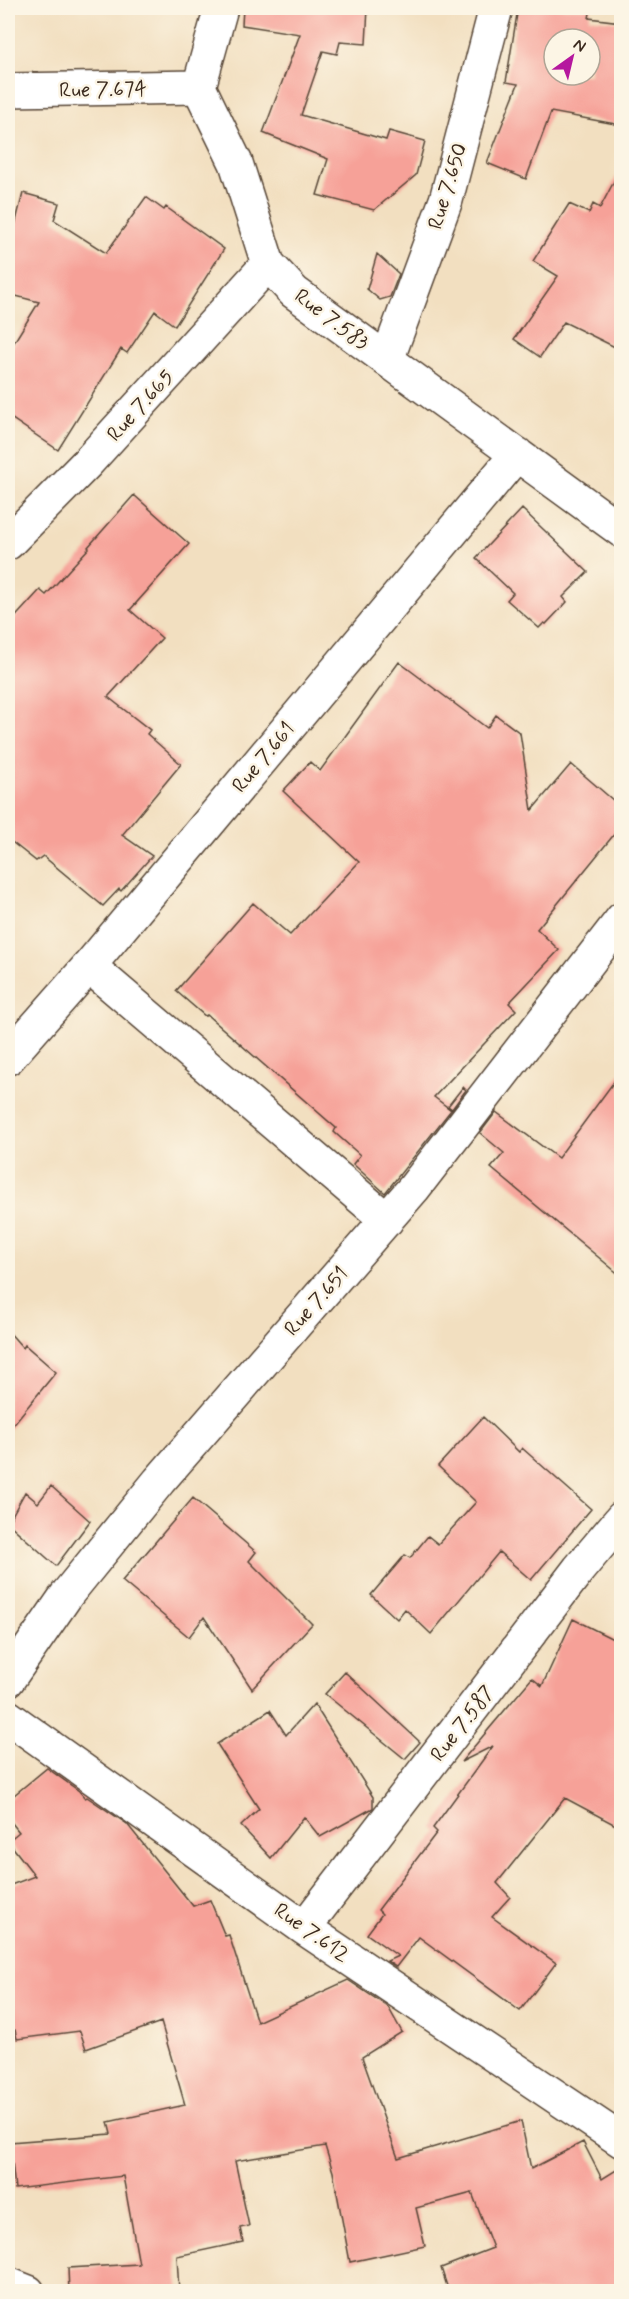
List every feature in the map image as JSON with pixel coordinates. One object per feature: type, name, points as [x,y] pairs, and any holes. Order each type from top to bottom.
[{"type":"street","points":[[199,87],[221,8]]},
{"type":"street","name":"Rue 7.650","points":[[387,360],[446,200],[496,8]]},
{"type":"street","name":"Rue 7.674","points":[[8,90],[199,87]]},
{"type":"street","name":"Rue 7.583","points":[[199,87],[236,163],[268,264],[294,292],[621,531]]},
{"type":"street","name":"Rue 7.665","points":[[8,543],[87,463],[268,264]]},
{"type":"street","name":"Rue 7.661","points":[[8,1058],[89,966],[516,454]]},
{"type":"street","name":"Rue 7.651","points":[[8,1680],[68,1593],[273,1347],[414,1188],[621,919]]},
{"type":"street","points":[[89,966],[387,1220]]},
{"type":"street","name":"Rue 7.587","points":[[304,1928],[579,1569],[621,1518]]},
{"type":"street","name":"Rue 7.612","points":[[8,1717],[304,1928],[621,2141]]},
{"type":"street","points":[[8,2284],[28,2292]]},
{"type":"building","points":[[243,8],[368,8],[366,44],[340,42],[337,54],[323,51],[301,115],[386,140],[389,131],[425,141],[416,175],[374,210],[317,195],[328,159],[263,133],[300,34],[242,25]]},
{"type":"building","points":[[518,8],[591,8],[589,18],[621,22],[621,125],[551,112],[526,179],[487,163],[518,84],[506,82]]},
{"type":"building","points":[[621,168],[621,350],[564,322],[540,357],[514,339],[558,276],[533,261],[569,204],[589,213],[593,204],[600,208]]},
{"type":"building","points":[[23,193],[59,203],[54,220],[106,253],[146,197],[164,210],[166,207],[224,249],[175,326],[155,311],[127,353],[121,349],[58,450],[8,416],[8,352],[39,302],[8,294],[8,253]]},
{"type":"building","points":[[377,254],[399,274],[390,297],[380,300],[367,289]]},
{"type":"building","points":[[134,495],[189,544],[130,610],[162,638],[108,697],[150,730],[147,734],[181,764],[122,835],[152,856],[121,891],[119,889],[103,906],[43,856],[36,861],[8,839],[8,625],[40,590],[46,595]]},
{"type":"building","points":[[522,509],[588,572],[563,597],[567,602],[546,624],[544,623],[539,628],[507,600],[513,593],[476,558]]},
{"type":"building","points":[[399,662],[487,728],[496,715],[520,733],[532,810],[571,764],[621,807],[621,826],[537,929],[559,950],[509,1003],[516,1010],[434,1097],[451,1110],[385,1193],[353,1164],[360,1155],[334,1132],[336,1128],[207,1015],[205,1016],[176,991],[253,903],[290,935],[359,862],[283,791],[310,762],[320,771]]},
{"type":"building","points":[[621,1072],[621,1276],[491,1168],[504,1153],[480,1133],[496,1112],[558,1158]]},
{"type":"building","points":[[463,1087],[466,1090],[452,1109],[448,1106]]},
{"type":"building","points":[[8,1331],[23,1348],[25,1345],[56,1372],[8,1431]]},
{"type":"building","points":[[483,1417],[519,1452],[522,1448],[591,1509],[531,1580],[499,1552],[431,1634],[405,1609],[397,1619],[371,1595],[405,1555],[410,1558],[428,1536],[438,1544],[476,1502],[438,1466]]},
{"type":"building","points":[[51,1486],[90,1521],[56,1566],[8,1523],[25,1492],[38,1503]]},
{"type":"building","points":[[193,1498],[256,1552],[249,1561],[312,1624],[252,1689],[204,1617],[189,1637],[122,1581]]},
{"type":"building","points":[[573,1619],[621,1643],[621,1828],[565,1798],[497,1883],[510,1897],[492,1917],[556,1963],[520,2011],[419,1937],[396,1967],[387,1961],[398,1956],[367,1934],[382,1914],[378,1910],[437,1832],[433,1828],[493,1746],[461,1762],[532,1678],[542,1686]]},
{"type":"building","points":[[345,1672],[420,1742],[405,1759],[325,1694]]},
{"type":"building","points":[[314,1704],[373,1797],[373,1808],[320,1837],[304,1817],[271,1858],[241,1826],[259,1809],[217,1744],[270,1710],[286,1735]]},
{"type":"building","points":[[47,1768],[85,1798],[87,1797],[127,1824],[193,1906],[210,1900],[225,1936],[229,1935],[257,2022],[348,1980],[388,2007],[402,2032],[362,2057],[398,2158],[521,2121],[531,2169],[583,2142],[602,2179],[621,2167],[621,2292],[449,2292],[441,2268],[493,2248],[472,2193],[416,2208],[425,2246],[350,2262],[333,2172],[325,2146],[235,2161],[249,2226],[240,2228],[243,2242],[177,2256],[179,2292],[69,2292],[68,2268],[139,2264],[123,2176],[15,2189],[10,2142],[111,2134],[108,2122],[185,2105],[161,2022],[86,2049],[80,2031],[17,2039],[15,2030],[8,2031],[8,1886],[35,1876],[8,1841],[19,1832],[8,1818],[8,1800]]}]
